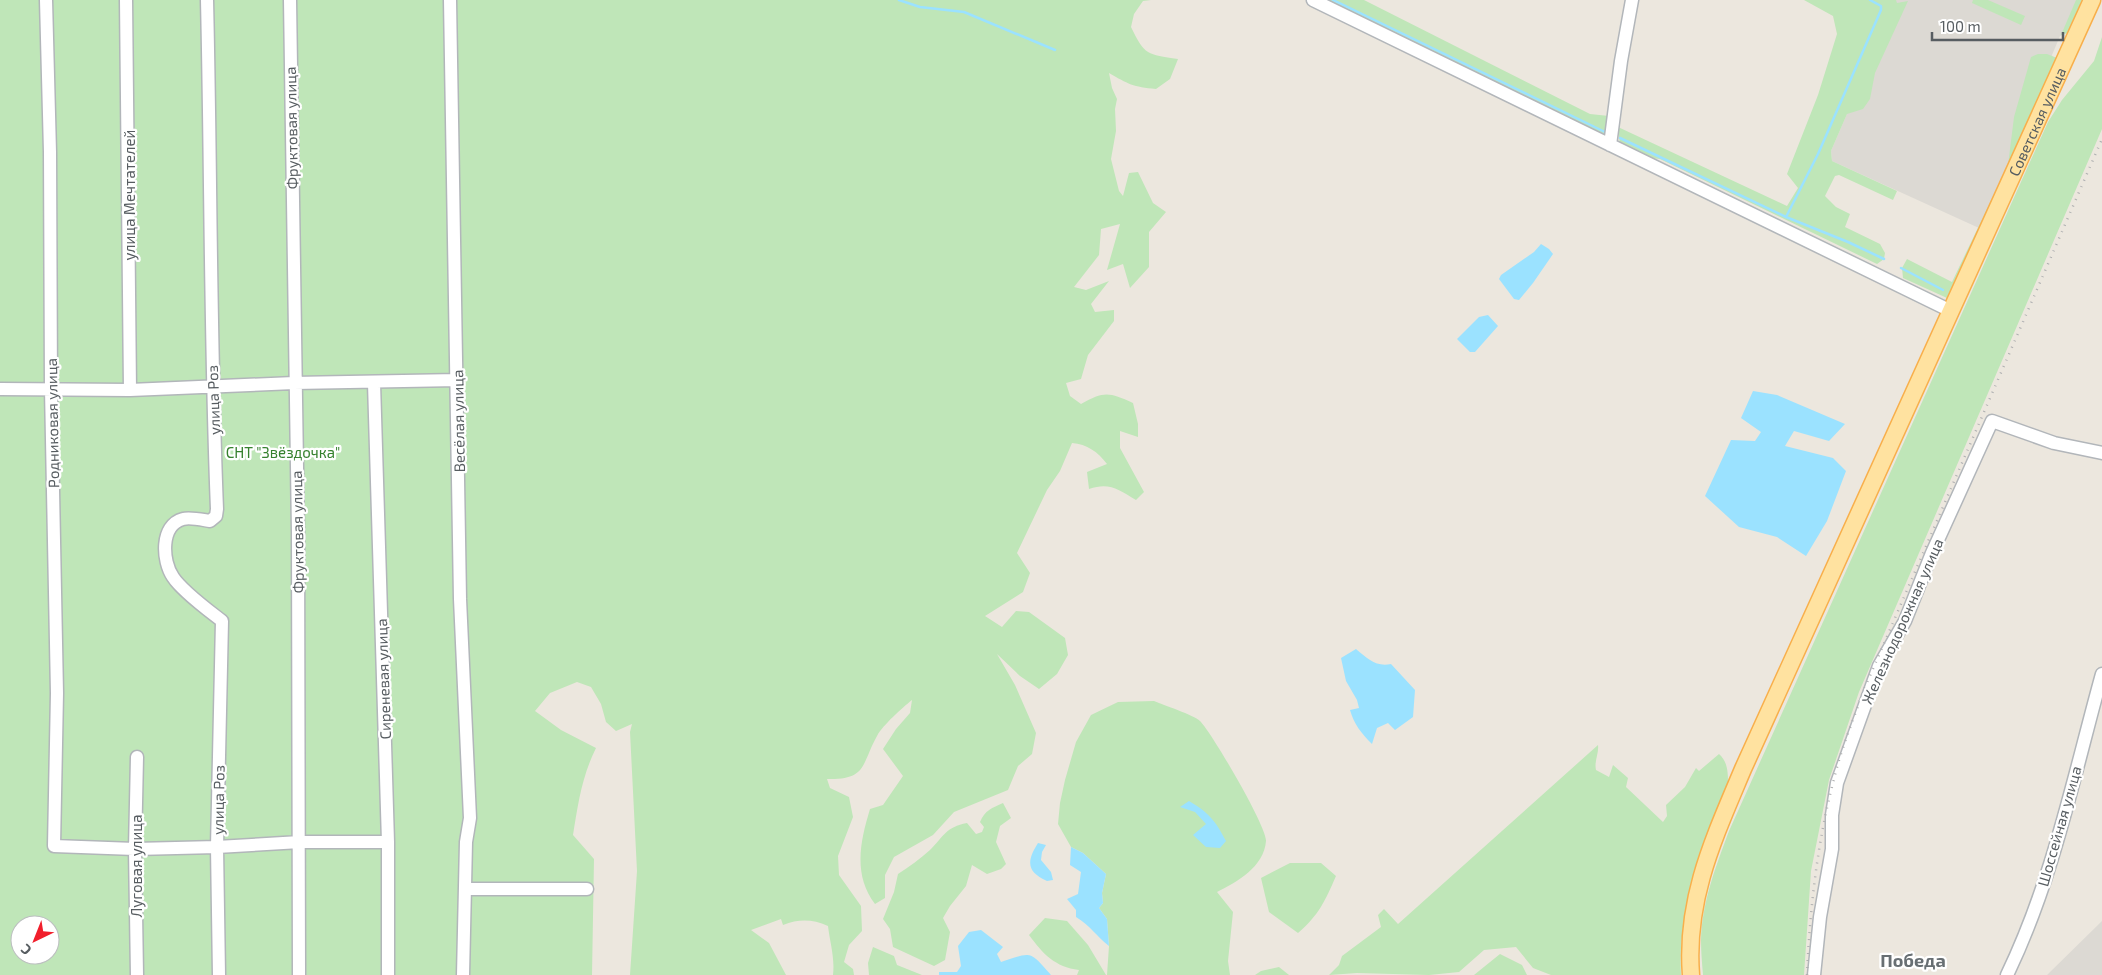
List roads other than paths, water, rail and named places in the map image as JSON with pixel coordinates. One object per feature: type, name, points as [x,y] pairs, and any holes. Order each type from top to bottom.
[{"type":"main road","name":"Советская улица","points":[[1691,975],[1692,920],[1697,891],[1706,860],[1747,760],[2092,0]]},
{"type":"street","name":"Родниковая улица","points":[[46,0],[50,152],[51,389],[57,693],[54,846],[135,848]]},
{"type":"street","name":"улица Мечтателей","points":[[126,0],[130,390]]},
{"type":"street","name":"улица Роз","points":[[207,0],[211,149],[212,388],[216,516],[210,521],[184,518],[175,524],[165,538],[166,562],[173,577],[222,621],[217,847],[220,975]]},
{"type":"street","name":"Фруктовая улица","points":[[290,0],[294,383],[298,533],[299,975]]},
{"type":"street","name":"Весёлая улица","points":[[450,0],[458,380],[460,608],[470,818],[466,842],[463,975]]},
{"type":"street","points":[[1313,0],[1951,311]]},
{"type":"street","points":[[1610,145],[1621,61],[1632,0]]},
{"type":"street","points":[[0,389],[130,390],[294,383],[458,380]]},
{"type":"street","name":"Сиреневая улица","points":[[374,382],[388,842],[388,975]]},
{"type":"street","name":"Железнодорожная улица","points":[[1814,975],[1821,909],[1832,849],[1832,815],[1837,783],[1879,666],[1905,621],[1932,553],[1992,421],[2054,443],[2102,453]]},
{"type":"street","name":"Шоссейная улица","points":[[2007,975],[2037,904],[2102,674]]},
{"type":"street","name":"Луговая улица","points":[[137,757],[135,848],[137,975]]},
{"type":"street","points":[[135,848],[217,847],[300,842],[388,842]]},
{"type":"street","points":[[466,889],[587,889]]},
{"type":"water","points":[[1541,244],[1553,254],[1519,300],[1514,299],[1499,279],[1501,275],[1534,252]]},
{"type":"water","points":[[1488,315],[1498,326],[1475,352],[1470,352],[1457,339],[1479,317]]},
{"type":"water","points":[[1753,391],[1777,395],[1845,424],[1829,441],[1794,431],[1785,446],[1833,458],[1846,471],[1827,521],[1806,556],[1777,537],[1739,527],[1705,496],[1731,440],[1755,441],[1761,432],[1741,418]]},
{"type":"water","points":[[1356,649],[1376,663],[1391,664],[1415,690],[1413,717],[1395,730],[1388,723],[1377,728],[1372,744],[1358,728],[1350,710],[1359,708],[1357,700],[1346,681],[1341,658]]},
{"type":"water","points":[[1189,801],[1207,813],[1218,828],[1226,841],[1220,848],[1206,847],[1193,835],[1206,824],[1195,812],[1180,807]]},
{"type":"water","points":[[1038,843],[1046,845],[1042,852],[1041,860],[1051,872],[1053,880],[1047,881],[1040,878],[1030,866],[1030,861]]},
{"type":"water","points":[[1071,847],[1083,853],[1106,874],[1102,893],[1103,903],[1099,908],[1107,919],[1109,946],[1076,917],[1076,910],[1067,899],[1078,894],[1081,872],[1070,865]]},
{"type":"water","points":[[981,930],[1003,947],[997,954],[1001,962],[1029,955],[1034,957],[1051,975],[939,975],[939,972],[957,972],[961,966],[958,946],[969,932]]},
{"type":"waterway","points":[[899,0],[920,7],[964,12],[1055,50]]},
{"type":"waterway","points":[[1333,0],[1605,132]]},
{"type":"waterway","points":[[1786,217],[1818,154],[1881,10],[1881,6],[1870,0]]},
{"type":"waterway","points":[[1620,138],[1786,217],[1884,259]]},
{"type":"waterway","points":[[1901,268],[1943,290]]},
{"type":"railway","points":[[1807,975],[1812,901],[1823,827],[1847,735],[1863,692],[2102,139]]},
{"type":"district","name":"Победа","points":[[1913,960]]},
{"type":"park label","name":"СНТ \"Звёздочка\"","points":[[283,452]]}]
